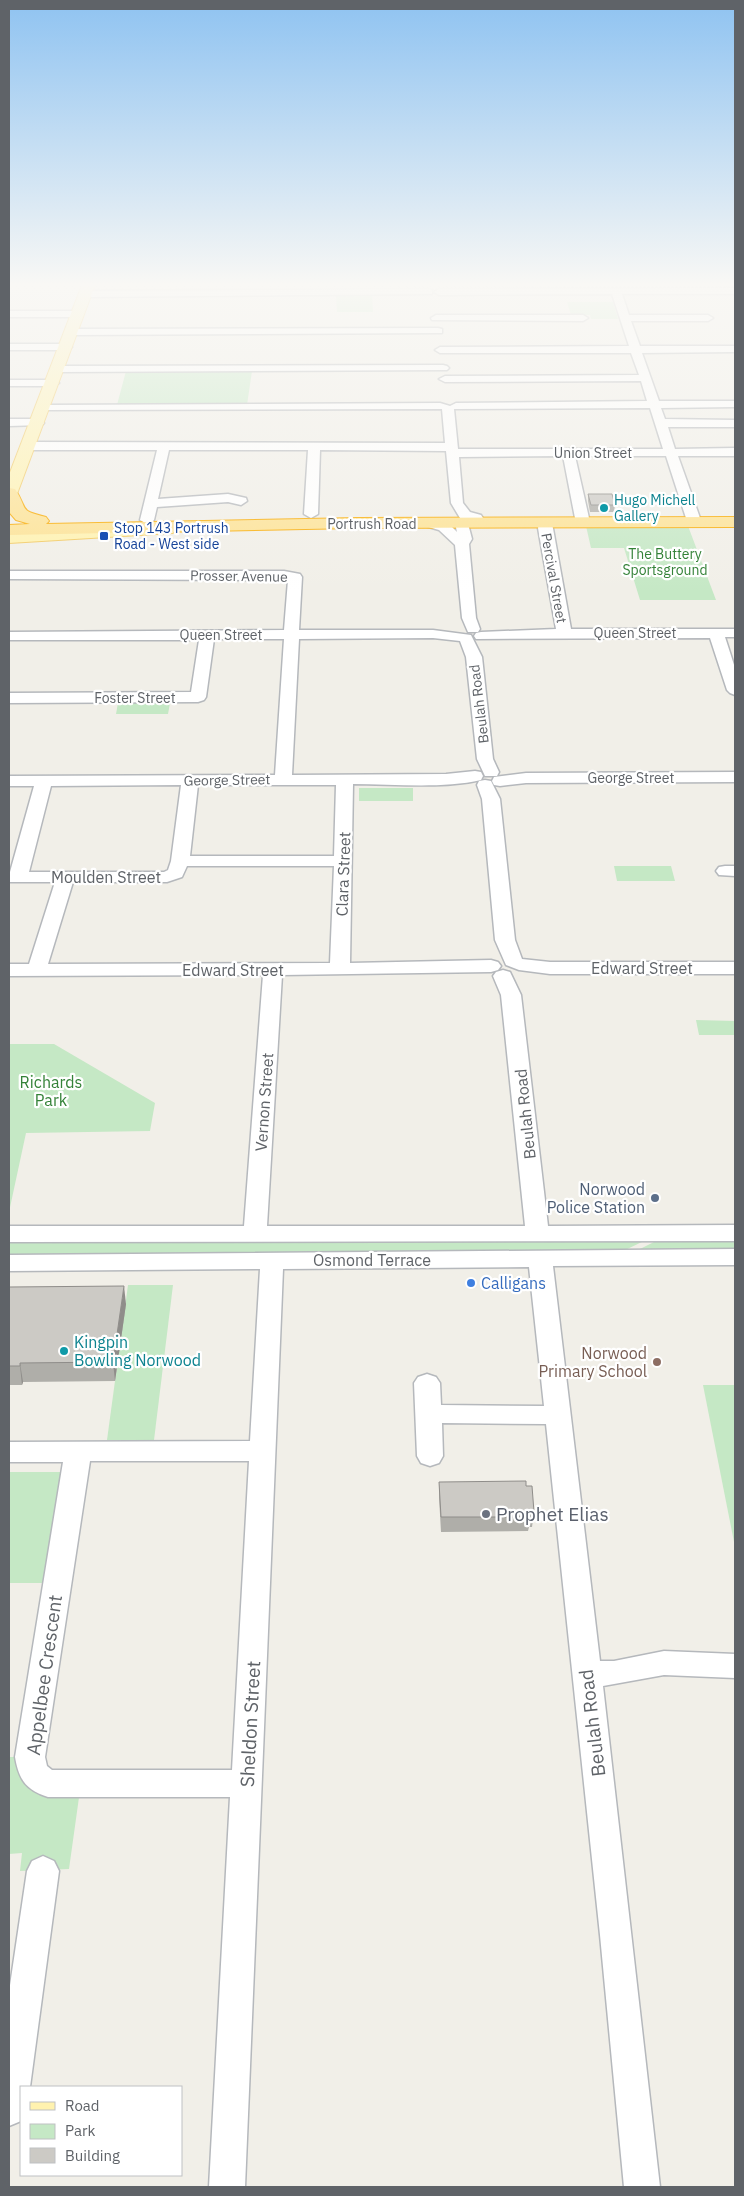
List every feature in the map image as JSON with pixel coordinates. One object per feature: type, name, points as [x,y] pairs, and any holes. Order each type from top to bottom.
[{"type":"highway","points":[[9,493],[17,514],[27,520],[40,522]]},
{"type":"highway","name":"Portrush Road","points":[[9,530],[430,524],[462,516],[735,518]]},
{"type":"highway","name":"Portrush Road","points":[[9,522],[354,519],[446,521],[462,516],[543,523],[735,522]]},
{"type":"main road","points":[[9,493],[15,466],[29,446],[52,387]]},
{"type":"main road","points":[[9,538],[31,534],[129,533],[186,528]]},
{"type":"street","name":"Beulah Road","points":[[446,387],[451,450],[465,539],[462,544],[470,634],[488,779],[507,971],[538,1233]]},
{"type":"street","points":[[649,387],[693,518]]},
{"type":"street","points":[[44,408],[735,404]]},
{"type":"street","points":[[9,423],[38,423]]},
{"type":"street","points":[[661,423],[735,423]]},
{"type":"street","name":"Union Street","points":[[29,446],[314,446],[568,453],[735,452]]},
{"type":"street","points":[[311,514],[314,446]]},
{"type":"street","points":[[147,520],[164,447]]},
{"type":"street","points":[[568,453],[582,518]]},
{"type":"street","points":[[151,503],[233,497]]},
{"type":"street","name":"Percival Street","points":[[543,523],[564,633]]},
{"type":"street","points":[[430,524],[444,528],[462,544]]},
{"type":"street","name":"Prosser Avenue","points":[[9,575],[288,575],[296,578],[283,779]]},
{"type":"street","points":[[716,634],[735,690]]},
{"type":"street","name":"Queen Street","points":[[9,636],[735,634]]},
{"type":"street","name":"Foster Street","points":[[9,698],[198,697],[207,635]]},
{"type":"street","name":"George Street","points":[[9,781],[735,777]]},
{"type":"street","name":"Clara Street","points":[[340,969],[345,779]]},
{"type":"street","points":[[180,862],[190,780]]},
{"type":"street","points":[[13,878],[44,781]]},
{"type":"street","name":"Moulden Street","points":[[13,878],[166,877],[176,873],[180,862],[344,861]]},
{"type":"street","points":[[38,970],[65,878]]},
{"type":"street","name":"Edward Street","points":[[9,970],[457,968],[507,971],[550,968],[735,968]]},
{"type":"street","name":"Vernon Street","points":[[255,1234],[272,970]]},
{"type":"street","name":"Osmond Terrace","points":[[9,1234],[735,1233]]},
{"type":"street","name":"Osmond Terrace","points":[[9,1263],[735,1257]]},
{"type":"street","name":"Beulah Road","points":[[540,1259],[642,2187]]},
{"type":"street","name":"Sheldon Street","points":[[227,2187],[272,1260]]},
{"type":"street","points":[[427,1383],[430,1456]]},
{"type":"street","points":[[429,1414],[557,1415]]},
{"type":"street","points":[[9,1452],[263,1451]]},
{"type":"street","name":"Appelbee Crescent","points":[[78,1452],[30,1757],[35,1774],[41,1781],[48,1784],[247,1782]]},
{"type":"street","points":[[586,1674],[614,1673],[664,1663],[735,1666]]},
{"type":"street","points":[[9,2108],[43,1870]]},
{"type":"green space","points":[[122,387],[250,387],[247,405],[117,405]]},
{"type":"green space","name":"The Buttery Sportsground","points":[[586,526],[688,526],[716,600],[640,600],[624,548],[591,548]]},
{"type":"green space","points":[[118,703],[170,703],[168,714],[116,714]]},
{"type":"green space","points":[[359,788],[413,788],[413,801],[359,801]]},
{"type":"green space","points":[[614,866],[671,866],[675,881],[617,881]]},
{"type":"green space","points":[[696,1020],[735,1021],[735,1035],[699,1035]]},
{"type":"green space","name":"Richards Park","points":[[9,1044],[54,1044],[155,1103],[150,1131],[26,1133],[9,1212]]},
{"type":"green space","points":[[666,1236],[735,1236],[735,1253],[634,1252]]},
{"type":"green space","points":[[646,1237],[648,1239],[617,1254],[9,1257],[9,1241]]},
{"type":"green space","points":[[128,1285],[173,1285],[154,1440],[107,1440]]},
{"type":"green space","points":[[703,1385],[735,1385],[735,1547]]},
{"type":"green space","points":[[9,1472],[60,1472],[62,1476],[43,1583],[9,1583]]},
{"type":"green space","points":[[9,1757],[30,1757],[32,1767],[81,1783],[69,1869],[20,1871],[22,1853],[9,1854]]},
{"type":"building","points":[[588,494],[612,494],[615,505],[591,505]]},
{"type":"building","name":"Kingpin Bowling Norwood","points":[[124,1286],[113,1362],[20,1363],[20,1366],[9,1366],[9,1287]]},
{"type":"building","points":[[526,1481],[526,1486],[532,1486],[534,1512],[529,1512],[529,1517],[441,1517],[439,1482]]},
{"type":"place","name":"Hugo Michell Gallery","points":[[604,508]]},
{"type":"place","name":"Stop 143 Portrush Road - West side","points":[[104,536]]},
{"type":"place","name":"Norwood Police Station","points":[[655,1198]]},
{"type":"place","name":"Calligans","points":[[471,1283]]},
{"type":"place","name":"Kingpin Bowling Norwood","points":[[64,1351]]},
{"type":"place","name":"Norwood Primary School","points":[[657,1362]]},
{"type":"place","name":"Prophet Elias","points":[[486,1514]]}]
